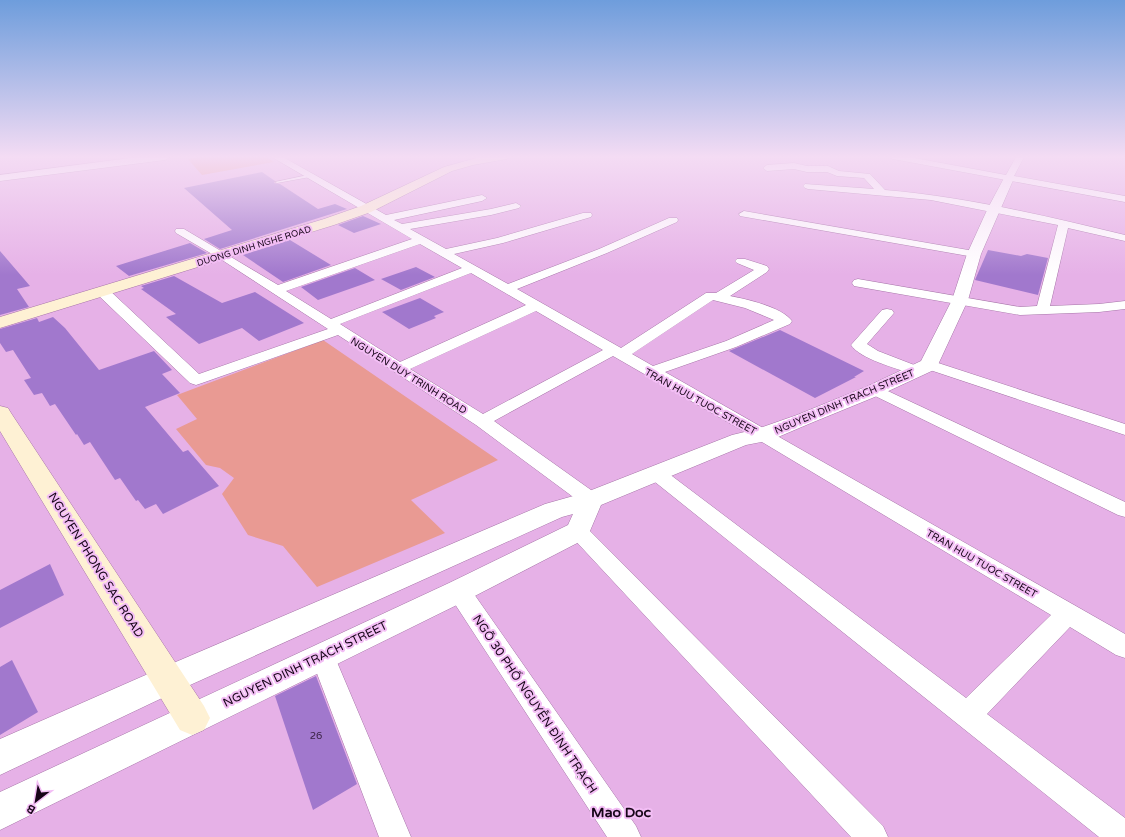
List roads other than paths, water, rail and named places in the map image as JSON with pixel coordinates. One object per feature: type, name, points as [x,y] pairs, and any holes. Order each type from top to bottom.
[{"type":"main road","name":"DUONG DINH NGHE ROAD","points":[[0,323],[329,222],[366,209],[393,196]]},
{"type":"main road","name":"NGUYEN PHONG SAC ROAD","points":[[0,413],[192,718]]},
{"type":"street","name":"TRAN HUU TUOC STREET","points":[[343,196],[762,435],[1125,647]]},
{"type":"street","points":[[931,196],[1043,218],[1125,238]]},
{"type":"street","points":[[923,368],[960,300],[974,254],[1000,196]]},
{"type":"street","points":[[1103,196],[1125,199]]},
{"type":"street","points":[[383,219],[482,198]]},
{"type":"street","points":[[400,228],[516,206]]},
{"type":"street","points":[[744,214],[974,254]]},
{"type":"street","points":[[443,253],[499,241],[587,215]]},
{"type":"street","points":[[506,289],[603,251],[673,220]]},
{"type":"street","points":[[1043,309],[1064,224]]},
{"type":"street","name":"NGUYEN DUY TRINH ROAD","points":[[180,231],[222,256],[482,421],[591,500]]},
{"type":"street","points":[[276,290],[420,240]]},
{"type":"street","points":[[719,297],[763,268],[741,261]]},
{"type":"street","points":[[103,292],[196,380],[334,327],[471,269]]},
{"type":"street","points":[[858,283],[1020,311],[1043,309],[1108,309],[1125,305]]},
{"type":"street","points":[[482,421],[616,353],[711,296],[748,303],[771,312],[785,321],[731,344],[651,372]]},
{"type":"street","points":[[399,368],[535,306]]},
{"type":"street","points":[[886,313],[858,345],[873,354],[1125,430]]},
{"type":"street","name":"NGUYEN DINH TRACH STREET","points":[[0,758],[168,680],[554,510],[591,500],[740,440],[762,435],[875,390],[923,368]]},
{"type":"street","points":[[875,390],[1125,510]]},
{"type":"street","points":[[657,474],[1124,837]]},
{"type":"street","points":[[591,500],[578,531],[872,837]]},
{"type":"street","name":"NGUYEN DINH TRACH STREET","points":[[0,811],[322,655],[459,591],[578,531]]},
{"type":"street","name":"NGÕ 30 PHỐ NGUYỄN ĐÌNH TRẠCH","points":[[459,591],[626,837]]},
{"type":"street","points":[[967,715],[1068,614]]},
{"type":"street","points":[[322,655],[395,837]]},
{"type":"district","name":"Mao Doc","points":[[621,812]]}]
